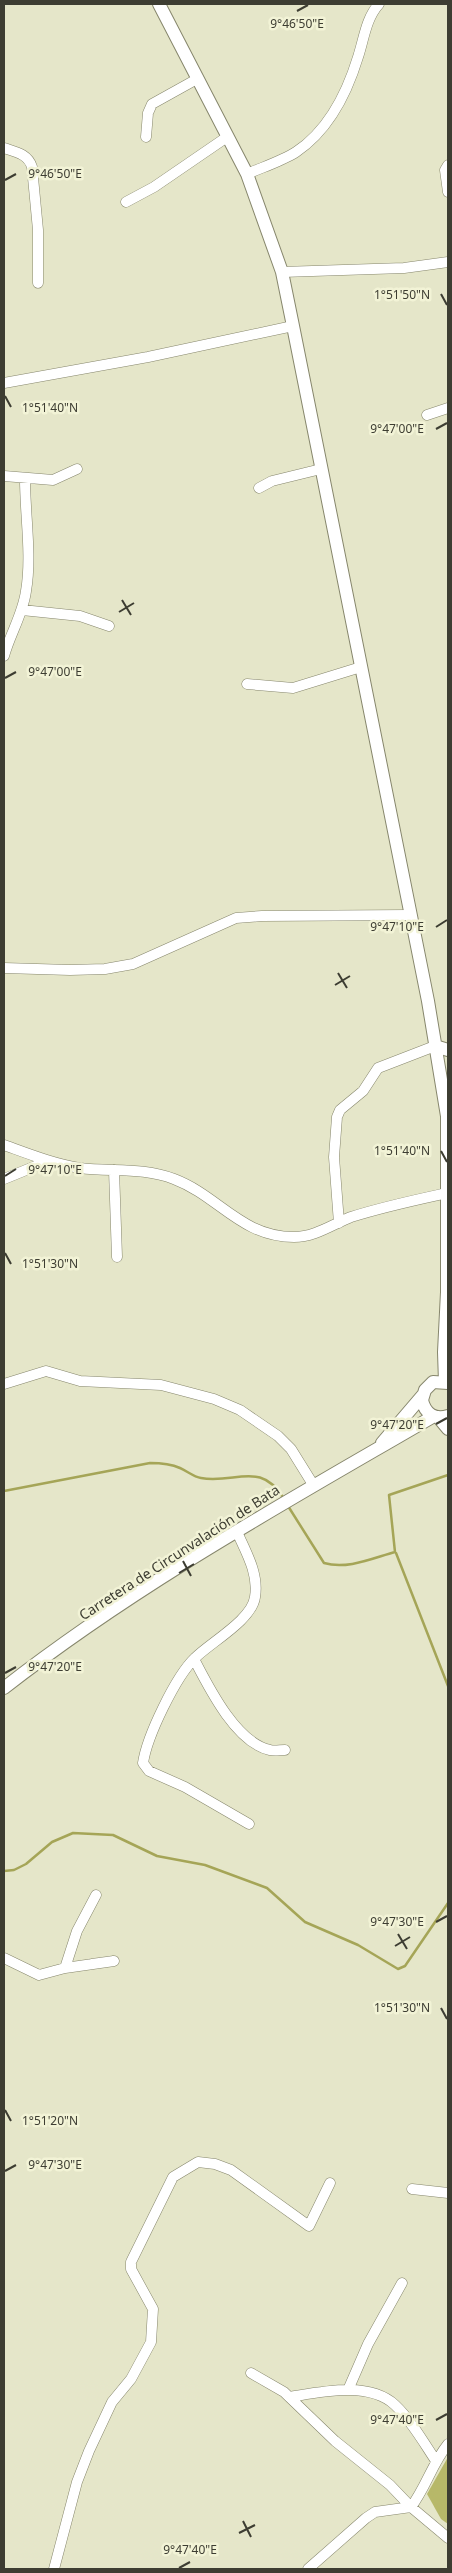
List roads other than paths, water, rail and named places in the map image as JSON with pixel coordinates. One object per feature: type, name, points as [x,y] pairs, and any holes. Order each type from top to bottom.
[{"type":"main road","points":[[159,4],[247,174],[282,272],[448,1115],[448,1292],[442,1382]]},
{"type":"main road","points":[[435,1046],[448,1050]]},
{"type":"main road","name":"Carretera de Circunvalación de Bata","points":[[375,1450],[422,1395],[442,1382]]},
{"type":"main road","points":[[422,1395],[426,1410],[440,1416],[448,1429]]},
{"type":"main road","name":"Carretera de Circunvalación de Bata","points":[[4,1688],[153,1584],[278,1506],[375,1450],[440,1416]]},
{"type":"street","points":[[247,174],[296,152],[332,116],[343,97],[356,66],[370,14],[379,4]]},
{"type":"street","points":[[146,137],[148,113],[152,104],[197,79]]},
{"type":"street","points":[[126,202],[154,187],[227,137]]},
{"type":"street","points":[[4,148],[24,155],[30,160],[38,230],[38,283]]},
{"type":"street","points":[[448,165],[445,170],[448,192]]},
{"type":"street","points":[[282,272],[404,268],[448,262]]},
{"type":"street","points":[[4,383],[148,357],[293,326]]},
{"type":"street","points":[[428,415],[448,408]]},
{"type":"street","points":[[4,476],[53,480],[77,469]]},
{"type":"street","points":[[259,488],[272,481],[321,470]]},
{"type":"street","points":[[4,656],[13,628],[22,610],[27,590],[28,554],[25,479]]},
{"type":"street","points":[[22,610],[80,616],[109,626]]},
{"type":"street","points":[[247,684],[293,688],[361,667]]},
{"type":"street","points":[[4,968],[106,969],[133,964],[236,918],[262,916],[409,915]]},
{"type":"street","points":[[339,1222],[334,1157],[338,1130],[337,1117],[340,1110],[363,1091],[378,1068],[435,1046]]},
{"type":"street","points":[[4,1145],[48,1161],[81,1168],[144,1171],[174,1179],[203,1193],[230,1215],[272,1236],[297,1237],[315,1233],[339,1222],[388,1207],[447,1193]]},
{"type":"street","points":[[4,1178],[48,1161]]},
{"type":"street","points":[[114,1170],[117,1257]]},
{"type":"street","points":[[4,1384],[46,1371],[80,1381],[161,1385],[214,1399],[240,1410],[278,1436],[291,1449],[314,1486]]},
{"type":"street","points":[[237,1532],[255,1576],[255,1597],[251,1608],[238,1623],[194,1659],[181,1675],[154,1729],[145,1750],[143,1763],[149,1771],[185,1787],[249,1824]]},
{"type":"street","points":[[194,1659],[211,1692],[241,1732],[257,1745],[270,1750],[285,1750]]},
{"type":"street","points":[[65,1968],[77,1931],[96,1895]]},
{"type":"street","points":[[4,1958],[39,1975],[75,1966],[114,1961],[92,1964]]},
{"type":"street","points":[[54,2569],[77,2482],[89,2451],[112,2402],[131,2379],[151,2342],[153,2309],[131,2270],[131,2262],[173,2177],[198,2162],[215,2164],[231,2170],[309,2226],[330,2183]]},
{"type":"street","points":[[412,2189],[448,2193]]},
{"type":"street","points":[[348,2390],[368,2344],[402,2283]]},
{"type":"street","points":[[251,2372],[290,2397],[335,2441],[390,2485],[411,2507],[448,2538]]},
{"type":"street","points":[[290,2397],[334,2390],[348,2390],[382,2397],[394,2405],[436,2461]]},
{"type":"street","points":[[411,2507],[436,2461],[448,2444]]},
{"type":"street","points":[[308,2569],[375,2512],[411,2507]]},
{"type":"waterway","points":[[4,1491],[154,1463],[177,1467],[201,1478],[257,1477],[266,1480],[275,1487],[284,1499]]},
{"type":"waterway","points":[[288,1506],[324,1563],[333,1565],[351,1564],[395,1552],[389,1495],[448,1475]]},
{"type":"waterway","points":[[396,1553],[448,1686]]},
{"type":"waterway","points":[[4,1871],[14,1870],[26,1864],[52,1842],[73,1833],[113,1835],[157,1856],[205,1865],[267,1888],[305,1922],[358,1945],[398,1969],[405,1966],[448,1903]]}]
